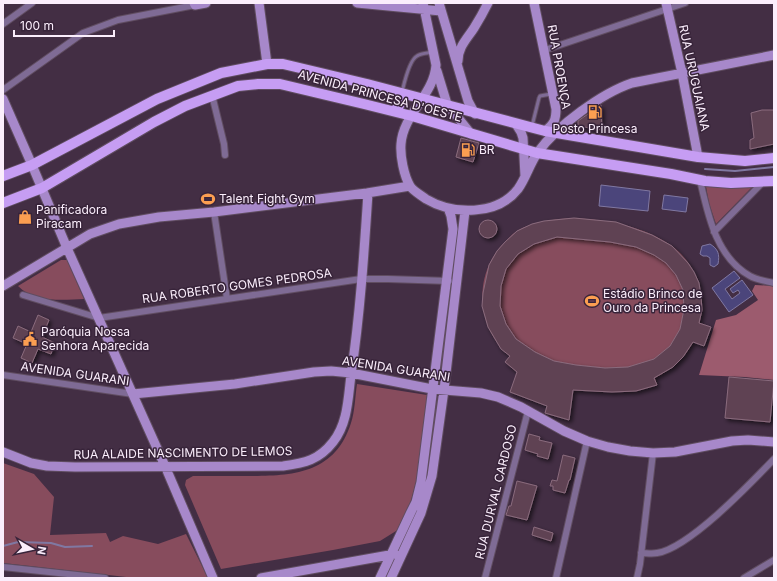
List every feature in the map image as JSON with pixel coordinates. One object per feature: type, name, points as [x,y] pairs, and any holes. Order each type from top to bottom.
[{"type":"main road","points":[[194,4],[206,3]]},
{"type":"main road","points":[[259,3],[267,64]]},
{"type":"main road","points":[[357,3],[440,7],[458,63],[468,101],[476,114]]},
{"type":"main road","points":[[458,63],[460,49],[473,30],[488,3]]},
{"type":"main road","name":"RUA PROENÇA","points":[[534,3],[545,50],[556,110],[556,119],[550,132]]},
{"type":"main road","points":[[423,6],[436,65],[445,97],[449,106],[471,134]]},
{"type":"main road","name":"RUA URUGUAIANA","points":[[666,6],[682,73],[698,157]]},
{"type":"main road","points":[[447,32],[454,38],[467,38]]},
{"type":"main road","points":[[436,65],[434,79],[404,128],[401,145],[402,164],[410,186],[417,193],[430,201],[448,208],[465,211],[491,207],[506,200],[517,190],[525,178],[537,153],[550,132],[614,90],[622,86],[774,55]]},
{"type":"main road","name":"AVENIDA PRINCESA D'OESTE","points":[[3,176],[32,165],[158,99],[222,73],[267,64],[283,64],[422,98],[476,114],[550,132],[698,157],[745,161],[774,158]]},
{"type":"main road","name":"AVENIDA PRINCESA D'OESTE","points":[[3,203],[42,188],[154,122],[185,106],[238,86],[258,84],[280,84],[412,116],[537,153],[700,180],[731,183],[763,182],[774,180]]},
{"type":"main road","points":[[394,112],[401,103],[400,93]]},
{"type":"main road","points":[[3,99],[67,248],[165,466],[213,578]]},
{"type":"main road","points":[[556,110],[563,116],[573,118]]},
{"type":"main road","points":[[516,124],[521,132],[525,178]]},
{"type":"main road","points":[[3,286],[90,234],[119,224],[159,217],[214,212],[368,193],[410,186]]},
{"type":"main road","name":"RUA ALAIDE NASCIMENTO DE LEMOS","points":[[3,452],[32,463],[47,466],[283,466],[306,463],[326,451],[334,441],[347,411],[356,344],[368,193]]},
{"type":"main road","points":[[380,578],[416,502],[421,482],[453,229],[448,208]]},
{"type":"main road","points":[[391,578],[421,513],[429,489],[444,390],[465,211]]},
{"type":"main road","name":"AVENIDA GUARANI","points":[[133,394],[234,384],[314,372],[332,371],[352,373],[432,389],[482,393],[498,397],[528,411],[564,431],[587,441],[630,451],[653,453],[675,452],[732,441],[748,440],[774,442]]},
{"type":"main road","points":[[261,578],[402,553]]},
{"type":"street","points":[[3,24],[32,3]]},
{"type":"street","points":[[545,50],[666,6],[685,3]]},
{"type":"street","points":[[3,90],[84,33],[118,20],[194,4]]},
{"type":"street","points":[[212,95],[224,144],[225,155]]},
{"type":"street","points":[[700,180],[714,232],[725,252],[740,269],[752,276],[774,283]]},
{"type":"street","points":[[714,232],[763,182]]},
{"type":"street","points":[[214,212],[227,299]]},
{"type":"street","name":"RUA ROBERTO GOMES PEDROSA","points":[[23,295],[99,318],[361,279],[456,281]]},
{"type":"street","name":"AVENIDA GUARANI","points":[[3,375],[133,394]]},
{"type":"street","name":"RUA DURVAL CARDOSO","points":[[485,578],[528,411]]},
{"type":"street","points":[[556,578],[587,441]]},
{"type":"street","points":[[636,578],[641,553],[653,453]]},
{"type":"street","points":[[641,553],[656,553],[669,549],[684,541],[708,523],[774,459]]},
{"type":"street","points":[[744,578],[774,560]]},
{"type":"street","points":[[3,567],[105,578]]},
{"type":"lane","points":[[400,93],[416,56],[433,52]]},
{"type":"lane","points":[[531,128],[538,98],[540,96],[553,93]]},
{"type":"shaded area","points":[[705,181],[757,182],[716,224],[709,203]]},
{"type":"shaded area","points":[[601,185],[650,191],[648,211],[599,206]]},
{"type":"shaded area","points":[[664,195],[688,198],[686,212],[662,209]]},
{"type":"shaded area","name":"Estádio Brinco de Ouro da Princesa","points":[[574,218],[613,222],[650,233],[672,246],[687,261],[693,270],[700,289],[701,300],[700,321],[697,333],[693,343],[679,361],[655,378],[657,385],[636,391],[612,392],[573,390],[517,372],[505,362],[510,356],[499,345],[491,332],[485,318],[483,303],[483,288],[486,273],[492,259],[501,246],[517,231],[530,225],[545,221]]},
{"type":"shaded area","points":[[710,244],[717,250],[719,257],[718,264],[714,267],[710,265],[710,258],[700,254],[702,246]]},
{"type":"shaded area","points":[[61,260],[67,260],[84,299],[58,300],[41,298],[32,295],[18,286]]},
{"type":"shaded area","points":[[734,271],[740,278],[725,289],[732,299],[740,293],[738,290],[733,293],[730,289],[742,280],[753,295],[729,312],[712,288]]},
{"type":"shaded area","points":[[755,285],[774,286],[774,380],[699,375],[716,320],[736,315],[758,300],[752,291]]},
{"type":"shaded area","points":[[357,384],[427,395],[419,471],[409,508],[401,527],[380,541],[221,569],[185,485],[186,480],[193,476],[264,476],[296,473],[310,469],[323,462],[334,453],[344,440],[351,423]]},
{"type":"shaded area","points":[[3,463],[34,474],[54,497],[50,535],[106,533],[110,542],[123,536],[158,544],[186,534],[208,578],[135,578],[3,563]]},
{"type":"building","name":"Posto Princesa","points":[[601,105],[602,130],[578,126],[578,121]]},
{"type":"building","points":[[762,110],[774,110],[774,144],[750,149],[750,140],[754,138],[751,113]]},
{"type":"building","name":"BR","points":[[461,138],[479,143],[473,162],[456,157]]},
{"type":"building","points":[[574,218],[616,222],[652,235],[672,246],[688,263],[699,283],[702,310],[699,323],[711,327],[704,346],[693,342],[683,357],[673,367],[654,378],[657,385],[636,391],[612,392],[573,390],[569,420],[545,413],[547,406],[510,392],[517,372],[505,362],[510,356],[501,349],[488,327],[482,306],[483,293],[489,265],[497,251],[517,231],[532,224],[544,221]],"holes":[[[557,237],[610,242],[636,247],[654,255],[666,263],[676,275],[683,290],[684,309],[680,329],[670,346],[654,359],[628,367],[605,368],[554,361],[535,352],[516,339],[506,324],[500,306],[501,286],[506,269],[518,254],[534,244]]]},
{"type":"building","points":[[484,220],[492,220],[497,225],[495,236],[492,238],[484,238],[479,233],[479,225]]},
{"type":"building","name":"Paróquia Nossa Senhora Aparecida","points":[[38,315],[49,320],[42,337],[55,343],[51,354],[38,349],[32,363],[21,358],[27,344],[13,338],[18,326],[31,332]]},
{"type":"building","points":[[729,377],[774,381],[770,422],[725,418]]},
{"type":"building","points":[[529,434],[540,437],[539,440],[552,443],[548,459],[537,456],[538,454],[525,450]]},
{"type":"building","points":[[563,455],[575,458],[570,480],[565,493],[553,490],[553,486],[550,486],[552,480],[557,481]]},
{"type":"building","points":[[517,481],[537,486],[527,520],[506,515],[509,506],[511,506]]},
{"type":"building","points":[[534,527],[553,533],[551,541],[532,535]]},
{"type":"waterway","points":[[705,169],[735,171],[774,167]]},
{"type":"waterway","points":[[3,546],[18,542],[51,543],[65,547],[92,546]]},
{"type":"place","name":"Posto Princesa","points":[[595,112]]},
{"type":"place","name":"BR","points":[[468,150]]},
{"type":"place","name":"Talent Fight Gym","points":[[208,199]]},
{"type":"place","name":"Panificadora Piracam","points":[[25,217]]},
{"type":"place","name":"Estádio Brinco de Ouro da Princesa","points":[[592,301]]},
{"type":"place","name":"Paróquia Nossa Senhora Aparecida","points":[[30,339]]}]
